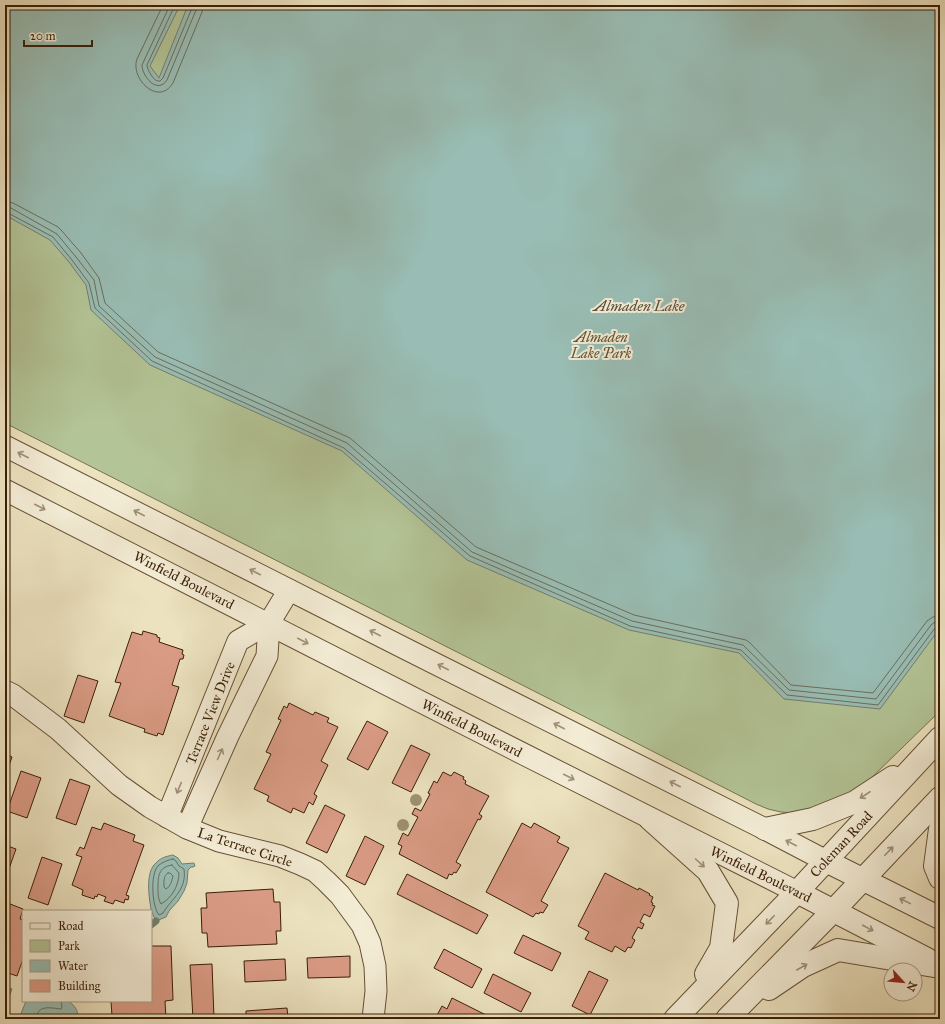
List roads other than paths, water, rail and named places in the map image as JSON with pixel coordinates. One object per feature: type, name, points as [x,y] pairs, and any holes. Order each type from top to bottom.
[{"type":"street","points":[[5,446],[765,829],[862,880],[940,918]]},
{"type":"street","name":"Winfield Boulevard","points":[[5,490],[834,910],[940,966]]},
{"type":"street","name":"Terrace View Drive","points":[[168,817],[238,642],[269,623],[289,590]]},
{"type":"street","name":"Terrace View Drive","points":[[187,828],[228,736],[267,656],[269,623]]},
{"type":"street","name":"La Terrace Circle","points":[[5,690],[58,729],[119,785],[146,805],[187,828],[226,843],[280,856],[300,864],[314,872],[335,890],[362,925],[370,943],[375,966],[376,991],[373,1019]]},
{"type":"street","name":"Coleman Road","points":[[680,1013],[797,892],[940,738]]},
{"type":"street","points":[[765,829],[813,819],[855,802],[921,758]]},
{"type":"street","points":[[731,1015],[834,910],[940,798]]},
{"type":"street","points":[[650,818],[708,871],[727,903],[721,948],[680,1013]]},
{"type":"street","points":[[940,830],[935,866],[940,878]]},
{"type":"street","points":[[731,1015],[803,966],[838,950],[940,966]]},
{"type":"water","name":"Almaden Lake","points":[[5,5],[180,5],[150,66],[159,78],[188,5],[940,5],[940,628],[880,709],[784,699],[739,653],[629,630],[467,560],[342,451],[150,365],[91,310],[86,285],[50,240],[5,215]]},
{"type":"water","points":[[173,855],[178,858],[182,864],[194,863],[195,866],[188,870],[187,883],[178,901],[166,917],[156,921],[151,910],[149,898],[149,878],[153,867],[158,861]]},
{"type":"water","points":[[5,986],[12,989],[6,1004],[5,1003]]},
{"type":"water","points":[[26,1002],[70,1002],[76,1008],[78,1019],[46,1017],[41,1019],[19,1019]]},
{"type":"waterway","points":[[152,924],[156,921]]},
{"type":"park label","name":"Almaden Lake Park","points":[[601,346]]}]
